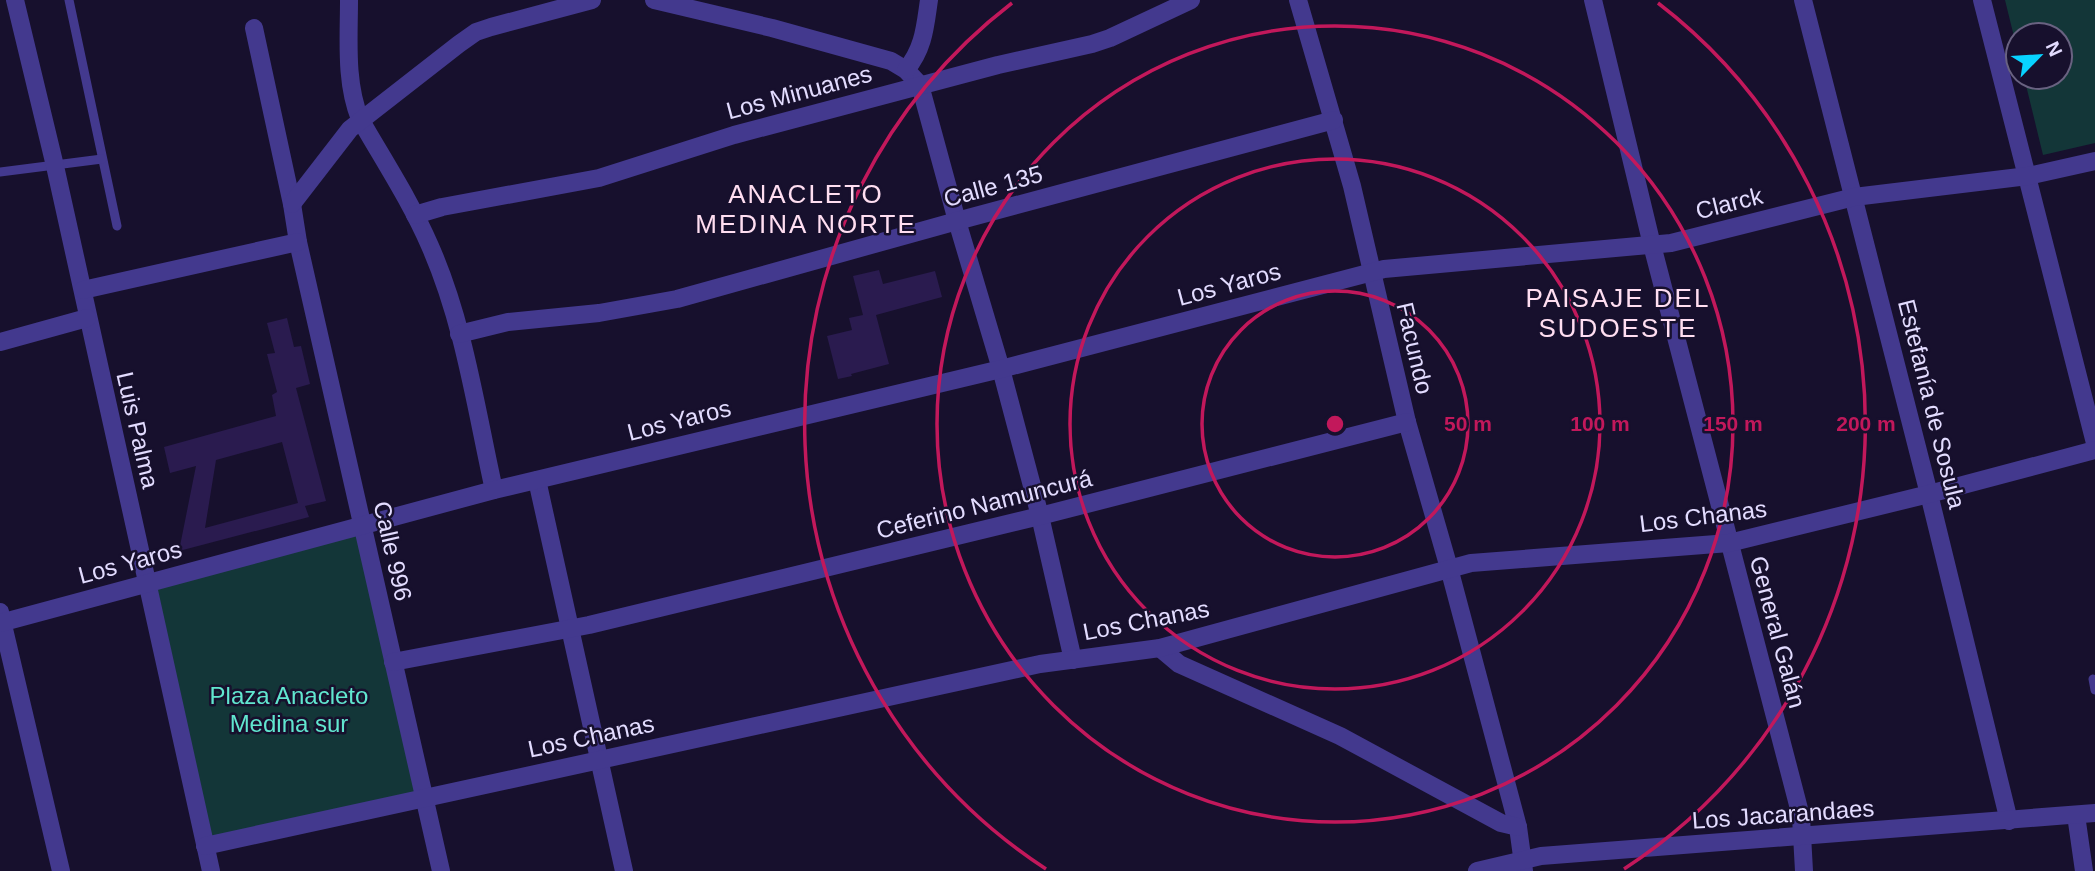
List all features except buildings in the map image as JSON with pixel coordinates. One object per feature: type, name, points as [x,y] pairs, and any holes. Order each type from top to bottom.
[{"type":"street","name":"Luis Palma","points":[[15,0],[83,290],[211,871]]},
{"type":"street","points":[[349,0],[350,76],[354,104],[415,215],[442,277],[459,334],[495,490]]},
{"type":"street","points":[[292,204],[349,129],[476,32],[593,0]]},
{"type":"street","points":[[654,0],[891,61],[906,70],[920,85],[957,221],[1002,369],[1073,660]]},
{"type":"street","points":[[906,70],[917,57],[929,0]]},
{"type":"street","name":"Los Minuanes","points":[[415,215],[442,207],[599,177],[734,135],[920,85],[1092,44],[1191,0]]},
{"type":"street","name":"Facundo","points":[[1298,0],[1334,120],[1407,422],[1518,827],[1524,865]]},
{"type":"street","name":"General Galán","points":[[1593,0],[1652,245],[1797,801],[1804,871]]},
{"type":"street","name":"Estefanía de Sosula","points":[[1803,0],[2009,821]]},
{"type":"street","points":[[1982,0],[2095,443]]},
{"type":"street","name":"Calle 996","points":[[254,28],[298,242],[441,871]]},
{"type":"street","name":"Calle 135","points":[[459,334],[508,322],[599,313],[677,299],[1334,120]]},
{"type":"street","name":"Clarck","points":[[1372,272],[1671,243],[1854,197],[2028,176],[2095,161]]},
{"type":"street","points":[[83,290],[298,242]]},
{"type":"street","name":"Los Yaros","points":[[1,619],[495,490],[1002,369],[1372,272]]},
{"type":"street","points":[[0,342],[88,318]]},
{"type":"street","name":"Ceferino Namuncurá","points":[[393,662],[571,629],[1040,516],[1407,422]]},
{"type":"street","name":"Los Chanas","points":[[205,846],[1040,664],[1160,648],[1449,568],[1485,561],[1729,542],[1929,494],[2095,450]]},
{"type":"street","points":[[537,480],[624,871]]},
{"type":"street","points":[[1,619],[61,871]]},
{"type":"street","points":[[1160,648],[1179,664],[1340,736],[1501,823],[1518,827]]},
{"type":"street","name":"Los Jacarandaes","points":[[1476,871],[1802,837],[2095,813]]},
{"type":"street","points":[[2076,814],[2084,871]]},
{"type":"lane","points":[[69,0],[117,226]]},
{"type":"lane","points":[[0,172],[102,159]]},
{"type":"lane","points":[[2092,679],[2095,690]]},
{"type":"green space","points":[[2005,0],[2095,0],[2095,143],[2043,155],[2027,91],[2074,91],[2074,21],[2010,21]]},
{"type":"green space","name":"Plaza Anacleto Medina sur","points":[[362,524],[424,798],[205,846],[147,583]]},
{"type":"district","name":"ANACLETO MEDINA NORTE","points":[[806,209]]},
{"type":"district","name":"PAISAJE DEL SUDOESTE","points":[[1618,313]]}]
